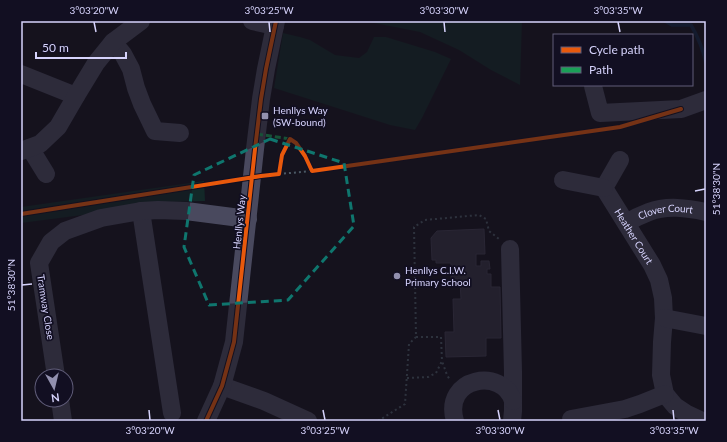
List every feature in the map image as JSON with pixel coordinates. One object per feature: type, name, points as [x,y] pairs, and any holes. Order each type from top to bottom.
[{"type":"street","points":[[46,174],[26,149],[40,144],[58,127],[96,63],[113,42],[141,21]]},
{"type":"street","points":[[252,21],[275,24]]},
{"type":"street","name":"Henllys Way","points":[[206,421],[222,386],[234,342],[261,99],[275,24]]},
{"type":"street","points":[[113,42],[123,54],[131,69],[138,94],[155,131],[180,133]]},
{"type":"street","points":[[21,74],[76,96]]},
{"type":"street","points":[[593,86],[600,113],[681,109],[706,100]]},
{"type":"street","points":[[563,180],[604,188],[620,160]]},
{"type":"street","name":"Heather Court","points":[[604,188],[652,265],[659,280],[663,298],[664,318],[661,375],[665,394]]},
{"type":"street","name":"Clover Court","points":[[626,223],[649,212],[668,208],[689,209],[706,212]]},
{"type":"street","points":[[141,211],[172,413]]},
{"type":"street","name":"Tramway Close","points":[[55,368],[39,263],[51,242],[65,230],[101,218],[141,211],[186,211],[248,219]]},
{"type":"street","points":[[510,250],[513,372],[512,421]]},
{"type":"street","points":[[664,318],[706,326]]},
{"type":"street","points":[[455,421],[453,405],[455,397],[464,386],[470,383],[478,381],[492,382],[503,386],[511,395],[513,402]]},
{"type":"street","points":[[222,386],[308,421]]},
{"type":"street","points":[[571,419],[625,409],[665,394],[675,406],[702,421]]},
{"type":"street","points":[[61,408],[63,421]]},
{"type":"path","points":[[309,166],[312,171]]},
{"type":"path","points":[[278,174],[279,169]]},
{"type":"path","points":[[273,175],[320,170]]},
{"type":"path","points":[[378,421],[406,404],[410,344],[416,337],[414,227],[425,220],[479,215],[486,219],[489,231],[510,250]]},
{"type":"path","points":[[416,337],[440,337],[442,361],[447,375],[458,392]]},
{"type":"path","points":[[407,378],[428,377],[436,373],[442,361]]},
{"type":"highlighted area","points":[[270,139],[344,163],[354,226],[288,300],[209,305],[184,247],[194,175]]},
{"type":"green space","points":[[361,21],[522,21],[520,85],[491,70],[459,50],[420,32]]},
{"type":"green space","points":[[283,33],[310,40],[335,55],[359,58],[367,52],[374,37],[386,37],[435,52],[451,59],[415,130],[390,125],[274,88]]},
{"type":"green space","points":[[204,181],[205,201],[166,202],[21,223],[21,207]]},
{"type":"building","points":[[484,229],[485,254],[476,254],[476,266],[481,266],[481,261],[489,261],[490,269],[487,269],[487,274],[491,274],[491,287],[500,287],[501,338],[486,338],[486,356],[446,357],[445,332],[454,332],[453,299],[461,299],[460,279],[451,279],[451,263],[436,263],[436,260],[432,260],[431,238],[437,231]]},
{"type":"waterway","points":[[665,21],[672,25],[691,25],[700,43],[706,63]]},
{"type":"marked path","points":[[257,134],[290,139]]},
{"type":"cycle path","points":[[206,421],[222,386],[234,342],[261,99],[276,21]]},
{"type":"cycle path","points":[[21,214],[279,174],[282,155],[290,139],[296,143],[305,156],[312,171],[620,127],[681,109]]},
{"type":"place","name":"Henllys Way (SW-bound)","points":[[265,116]]},
{"type":"place","name":"Henllys C.I.W. Primary School","points":[[397,276]]}]
